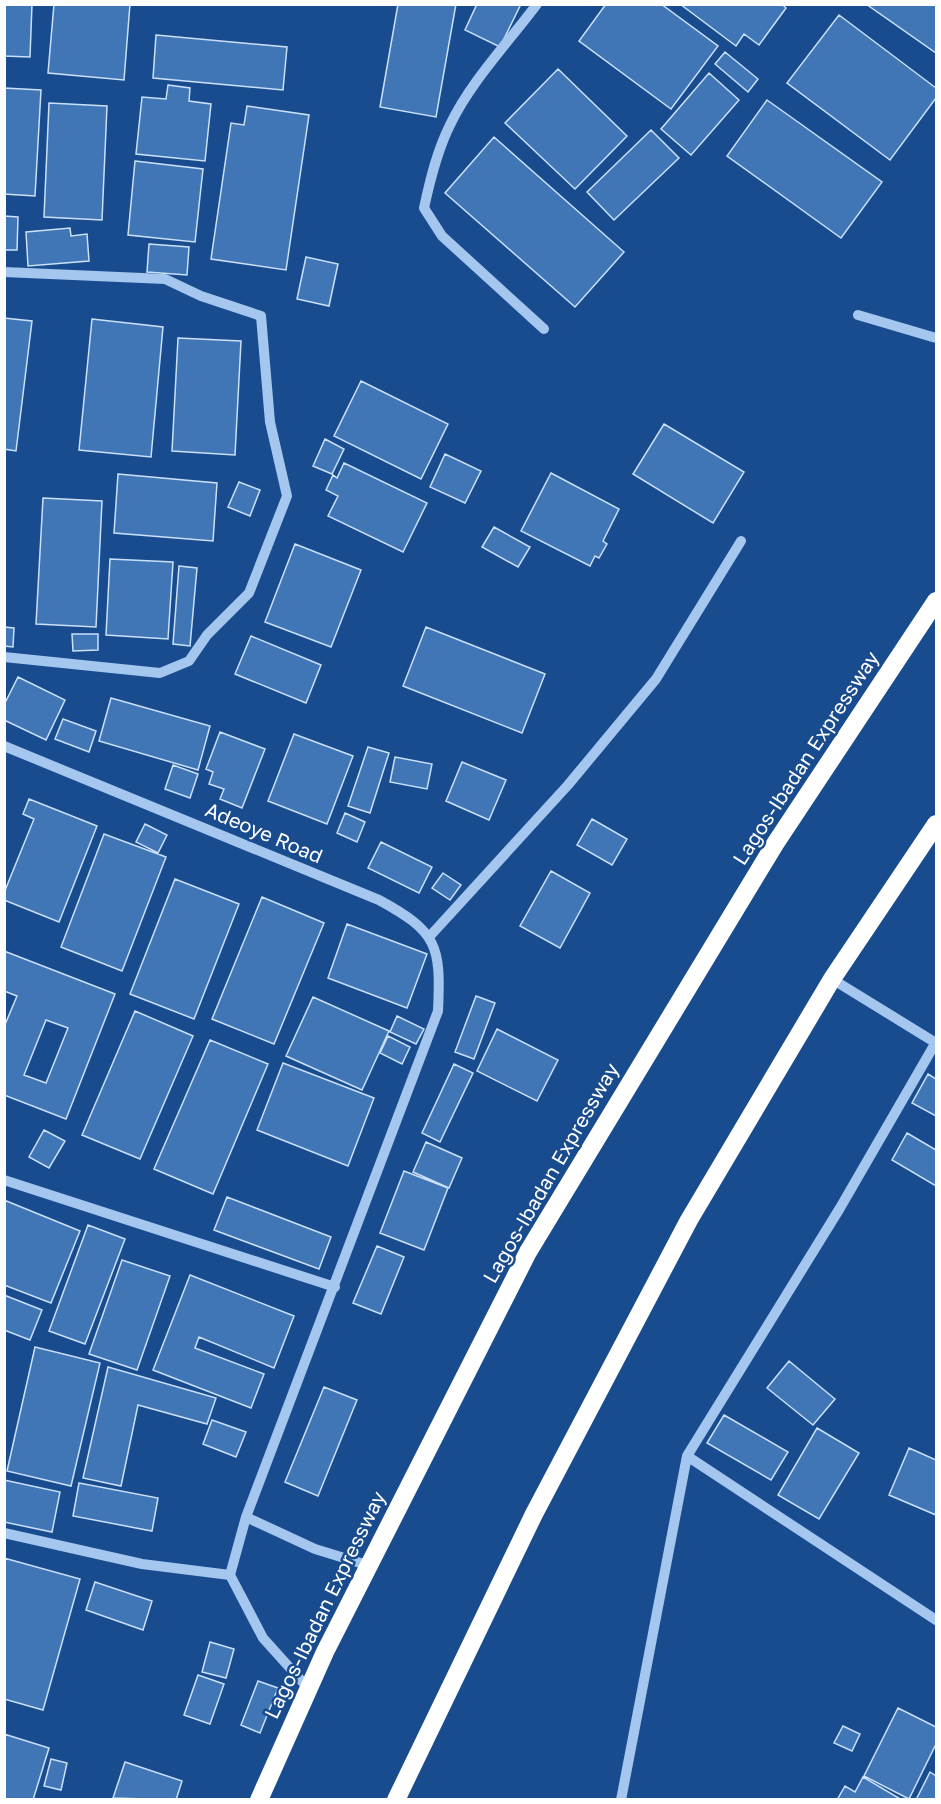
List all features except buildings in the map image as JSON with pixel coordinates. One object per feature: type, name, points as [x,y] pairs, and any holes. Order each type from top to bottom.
[{"type":"highway","name":"Lagos-Ibadan Expressway","points":[[259,1800],[308,1688],[367,1565],[528,1252],[775,844],[936,601]]},
{"type":"highway","points":[[396,1800],[534,1514],[689,1220],[832,979],[936,824]]},
{"type":"street","points":[[537,4],[450,124],[430,178],[424,208],[442,236],[544,329]]},
{"type":"street","points":[[4,272],[165,279],[201,296],[261,316],[270,422],[286,496],[249,593],[207,635],[189,661],[160,673],[4,657]]},
{"type":"street","points":[[858,315],[936,339]]},
{"type":"street","points":[[430,936],[568,785],[656,679],[741,541]]},
{"type":"street","name":"Adeoye Road","points":[[4,746],[379,900],[406,914],[430,936],[440,966],[438,1011],[246,1517],[230,1575]]},
{"type":"street","points":[[621,1800],[687,1456],[840,1208],[936,1043],[832,979]]},
{"type":"street","points":[[4,1180],[335,1287]]},
{"type":"street","points":[[687,1456],[936,1620]]},
{"type":"street","points":[[246,1517],[315,1549],[367,1565]]},
{"type":"street","points":[[4,1533],[142,1564],[230,1575],[263,1638],[308,1688]]}]
